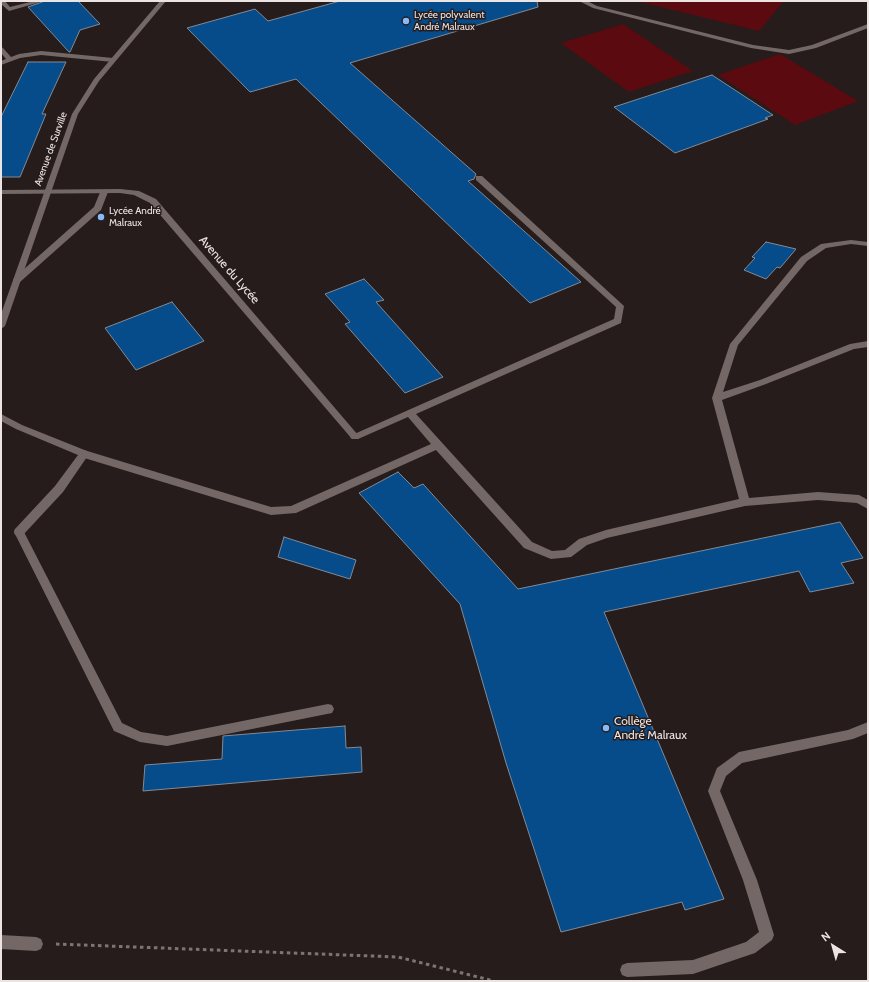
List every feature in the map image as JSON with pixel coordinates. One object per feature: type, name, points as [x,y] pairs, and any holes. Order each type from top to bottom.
[{"type":"street","points":[[2,1],[9,10],[41,1]]},
{"type":"street","name":"Avenue de Surville","points":[[1,326],[75,114],[96,80],[162,1]]},
{"type":"street","points":[[582,1],[595,7],[753,47],[789,52],[814,47],[868,26]]},
{"type":"street","points":[[1,49],[9,59]]},
{"type":"street","points":[[1,63],[19,56],[41,53],[113,60]]},
{"type":"street","points":[[479,178],[620,306],[618,321],[410,413],[528,545],[551,555],[567,554],[583,542],[606,534],[745,502],[818,496],[859,499],[868,505]]},
{"type":"street","name":"Avenue du Lycée","points":[[1,192],[120,191],[136,193],[153,201],[355,437],[410,413]]},
{"type":"street","points":[[17,280],[98,208],[104,192]]},
{"type":"street","points":[[745,502],[717,398],[734,344],[804,259],[824,246],[851,242],[868,244]]},
{"type":"street","points":[[717,398],[763,382],[853,346],[868,344]]},
{"type":"street","points":[[1,418],[84,454],[271,511],[292,510],[312,502],[437,444]]},
{"type":"street","points":[[84,454],[58,489],[19,532],[118,727],[140,737],[167,741],[328,709]]},
{"type":"street","points":[[627,970],[693,967],[750,948],[768,936],[750,880],[714,791],[721,772],[738,758],[849,735],[868,727]]},
{"type":"street","points":[[1,942],[36,944]]},
{"type":"path","points":[[36,944],[398,957],[494,981]]},
{"type":"shaded area","points":[[636,1],[784,1],[759,31]]},
{"type":"shaded area","points":[[623,24],[693,71],[629,92],[561,43]]},
{"type":"shaded area","points":[[780,54],[858,101],[795,125],[718,75]]},
{"type":"building","points":[[45,1],[78,1],[100,24],[80,30],[69,52],[28,7]]},
{"type":"building","points":[[340,1],[537,1],[538,7],[350,63],[476,174],[474,179],[468,181],[581,282],[530,303],[296,79],[250,92],[187,28],[255,9],[268,21]]},
{"type":"building","points":[[28,62],[66,62],[42,114],[46,114],[20,177],[1,177],[1,117]]},
{"type":"building","points":[[712,75],[773,115],[765,118],[768,119],[675,153],[614,107]]},
{"type":"building","points":[[766,242],[796,249],[780,268],[777,267],[766,279],[744,270],[755,258],[752,257]]},
{"type":"building","points":[[364,279],[384,300],[376,302],[443,377],[405,393],[345,324],[350,322],[325,294]]},
{"type":"building","points":[[172,302],[204,341],[136,370],[105,328]]},
{"type":"building","name":"Collège André Malraux","points":[[398,472],[414,488],[423,484],[518,589],[840,522],[863,558],[841,563],[854,583],[810,592],[799,571],[604,612],[724,899],[685,910],[682,902],[561,932],[506,763],[460,604],[359,493]]},
{"type":"building","points":[[284,537],[356,560],[350,579],[278,557]]},
{"type":"building","points":[[345,726],[346,748],[361,747],[362,772],[143,791],[145,765],[222,759],[223,736]]},
{"type":"place","name":"Lycée polyvalent André Malraux","points":[[406,21]]},
{"type":"place","name":"Lycée André Malraux","points":[[101,217]]},
{"type":"place","name":"Collège André Malraux","points":[[606,728]]}]
